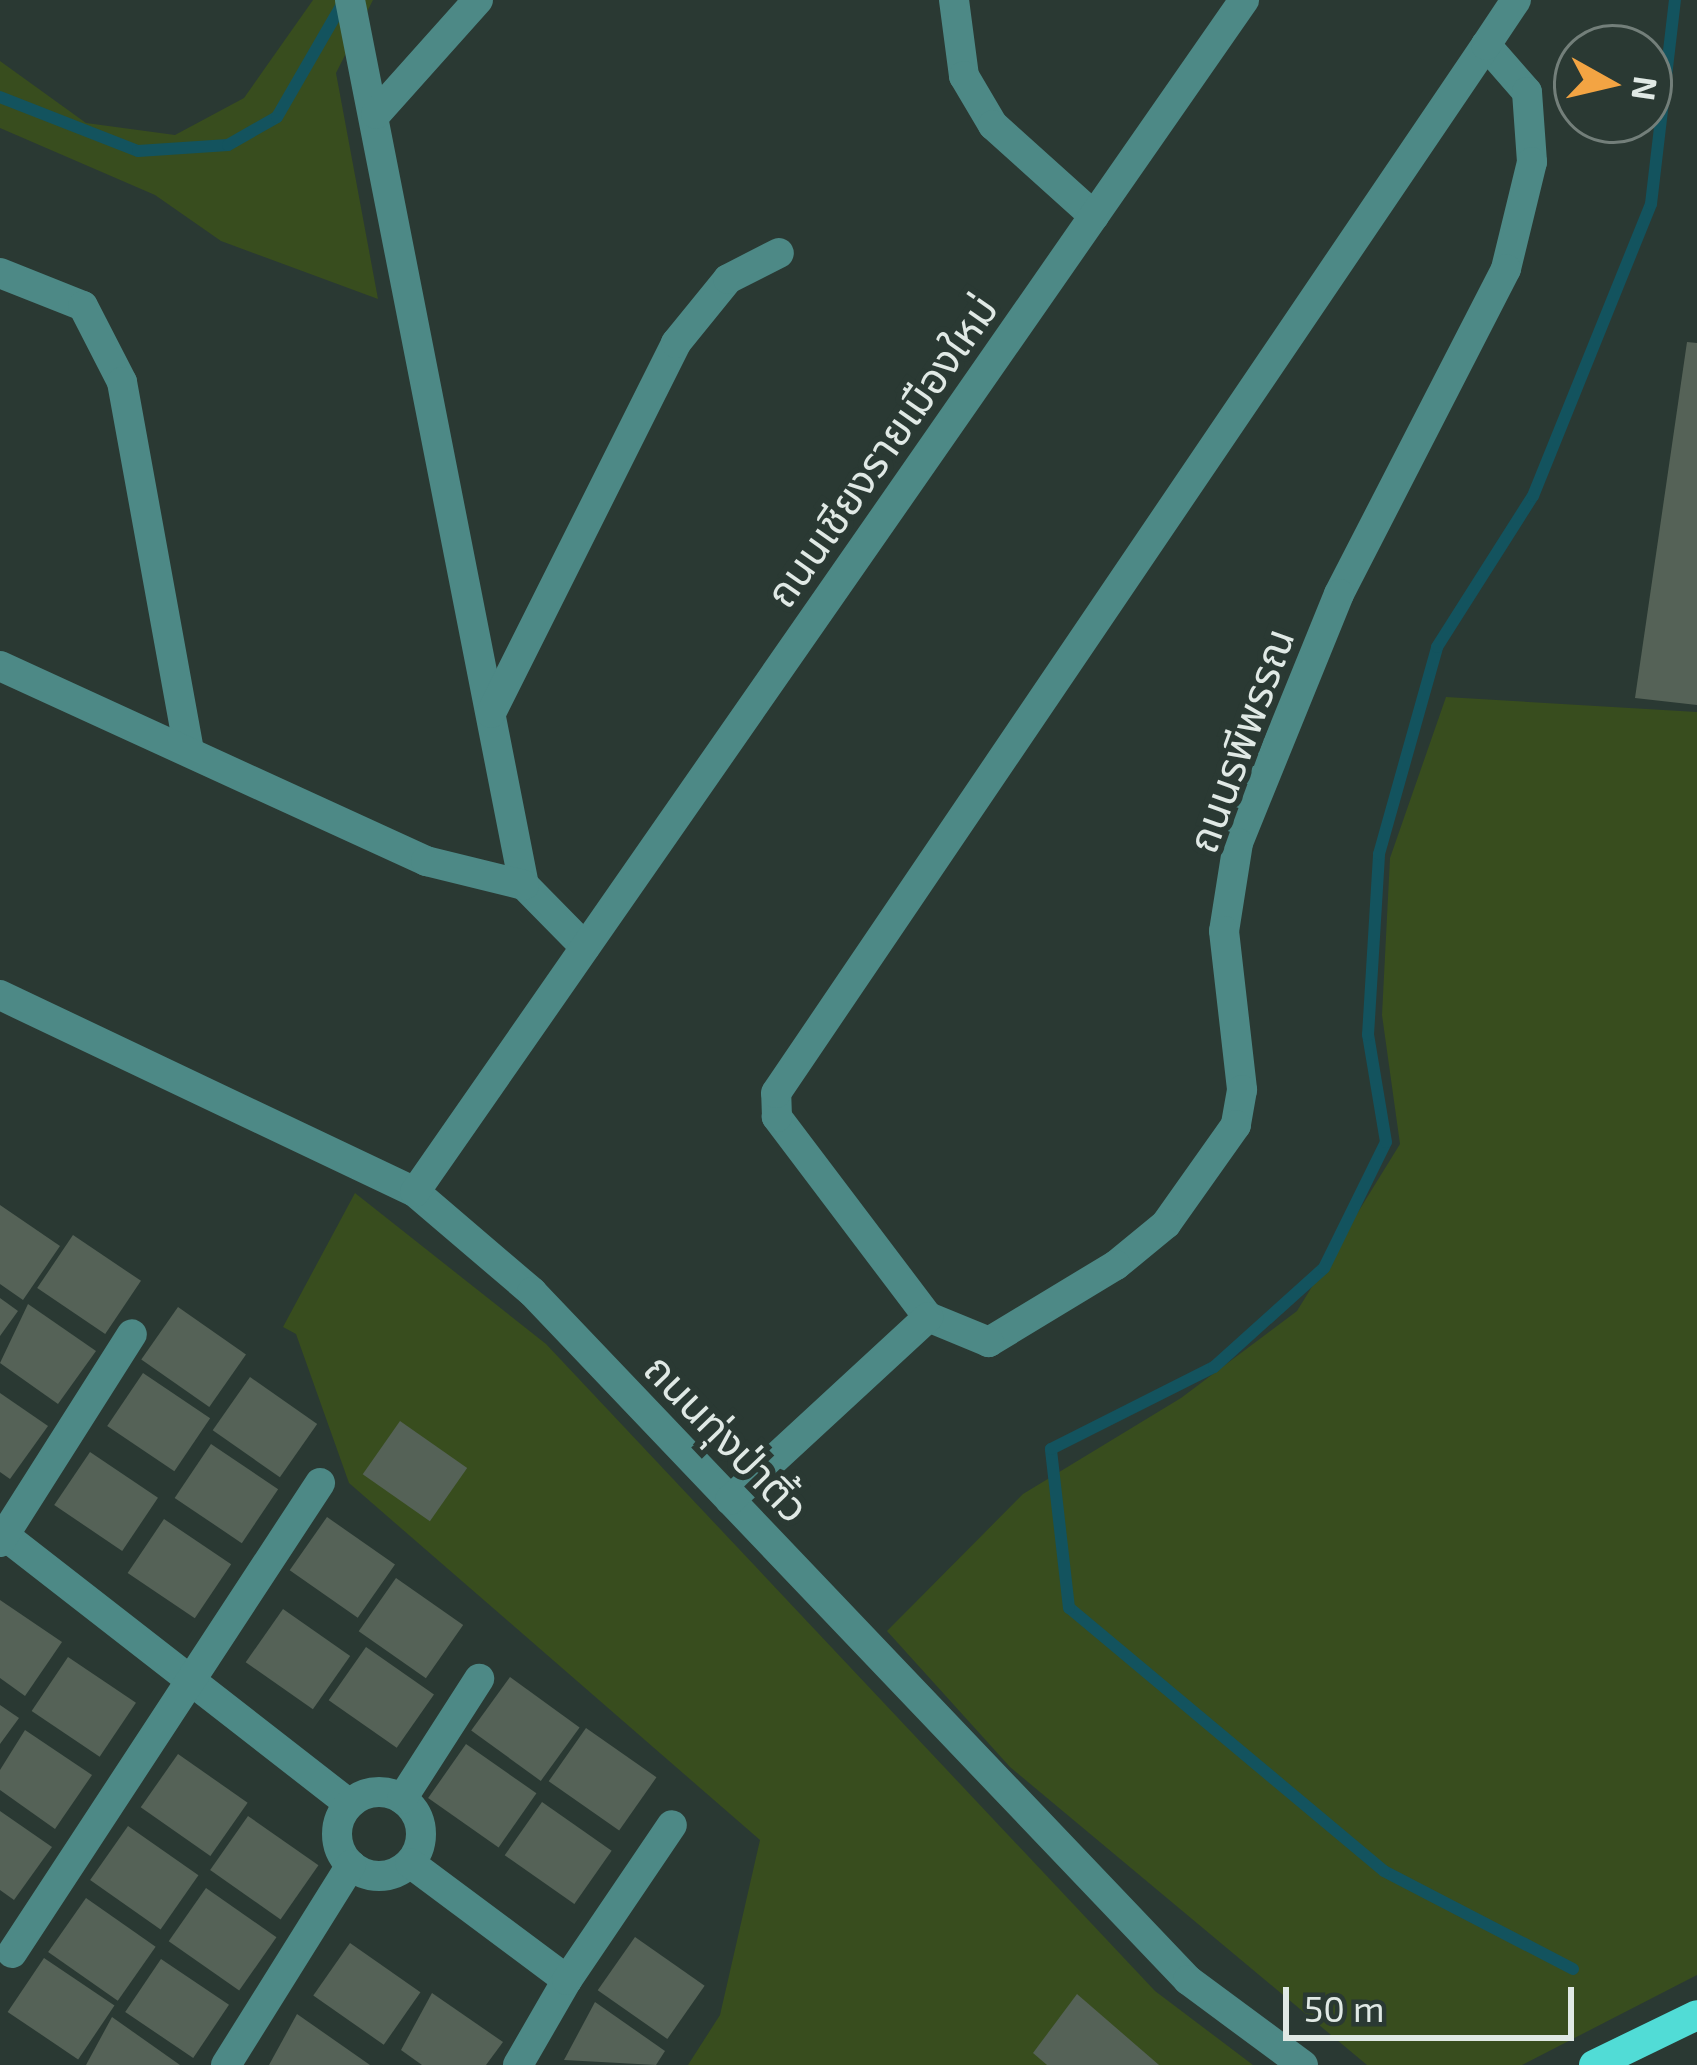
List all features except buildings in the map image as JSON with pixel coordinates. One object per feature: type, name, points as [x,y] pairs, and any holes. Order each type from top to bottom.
[{"type":"main road","points":[[1602,2063],[1697,2015]]},
{"type":"street","points":[[350,0],[524,884]]},
{"type":"street","points":[[376,114],[478,0]]},
{"type":"street","points":[[954,0],[964,76],[993,125],[1094,216]]},
{"type":"street","name":"ถนนเชียงรายเมืองใหม่","points":[[416,1192],[1244,0]]},
{"type":"street","points":[[730,1500],[928,1317],[777,1117],[776,1093],[1516,0]]},
{"type":"street","name":"ถนนรพีพรรณ","points":[[928,1317],[988,1342],[1116,1265],[1166,1224],[1236,1125],[1241,1090],[1224,931],[1238,843],[1339,594],[1506,269],[1532,162],[1527,92],[1486,45]]},
{"type":"street","points":[[491,713],[676,343],[728,278],[779,253]]},
{"type":"street","points":[[0,273],[83,306],[122,382],[189,749]]},
{"type":"street","points":[[0,666],[426,861],[524,884],[585,947]]},
{"type":"street","name":"ถนนทุ่งป่าติ้ว","points":[[0,995],[416,1192],[532,1292],[1188,1980],[1303,2065]]},
{"type":"street","points":[[132,1334],[2,1537],[190,1687],[350,1804]]},
{"type":"street","points":[[12,1953],[320,1483]]},
{"type":"street","points":[[402,1798],[479,1679]]},
{"type":"street","points":[[374,1792],[402,1798],[422,1836],[410,1863],[385,1876],[352,1865],[337,1833],[350,1804],[374,1792]]},
{"type":"street","points":[[518,2065],[567,1980],[672,1825]]},
{"type":"street","points":[[410,1863],[567,1980]]},
{"type":"street","points":[[226,2065],[352,1865]]},
{"type":"green space","points":[[313,0],[373,0],[336,73],[378,299],[221,241],[155,195],[0,128],[0,61],[86,123],[175,135],[244,98]]},
{"type":"green space","points":[[1446,697],[1697,712],[1697,1975],[1522,2065],[1367,2065],[1010,1767],[887,1631],[1023,1494],[1181,1398],[1297,1311],[1400,1144],[1382,1015],[1390,858]]},
{"type":"green space","points":[[355,1193],[546,1344],[1155,1991],[1253,2065],[688,2065],[720,2015],[760,1840],[349,1483],[296,1334],[283,1327]]},
{"type":"waterway","points":[[1573,1969],[1384,1871],[1069,1608],[1051,1449],[1214,1367],[1324,1268],[1386,1142],[1368,1035],[1379,854],[1437,647],[1533,496],[1651,204],[1675,0]]},
{"type":"waterway","points":[[0,97],[138,151],[228,145],[277,117],[344,1]]}]
